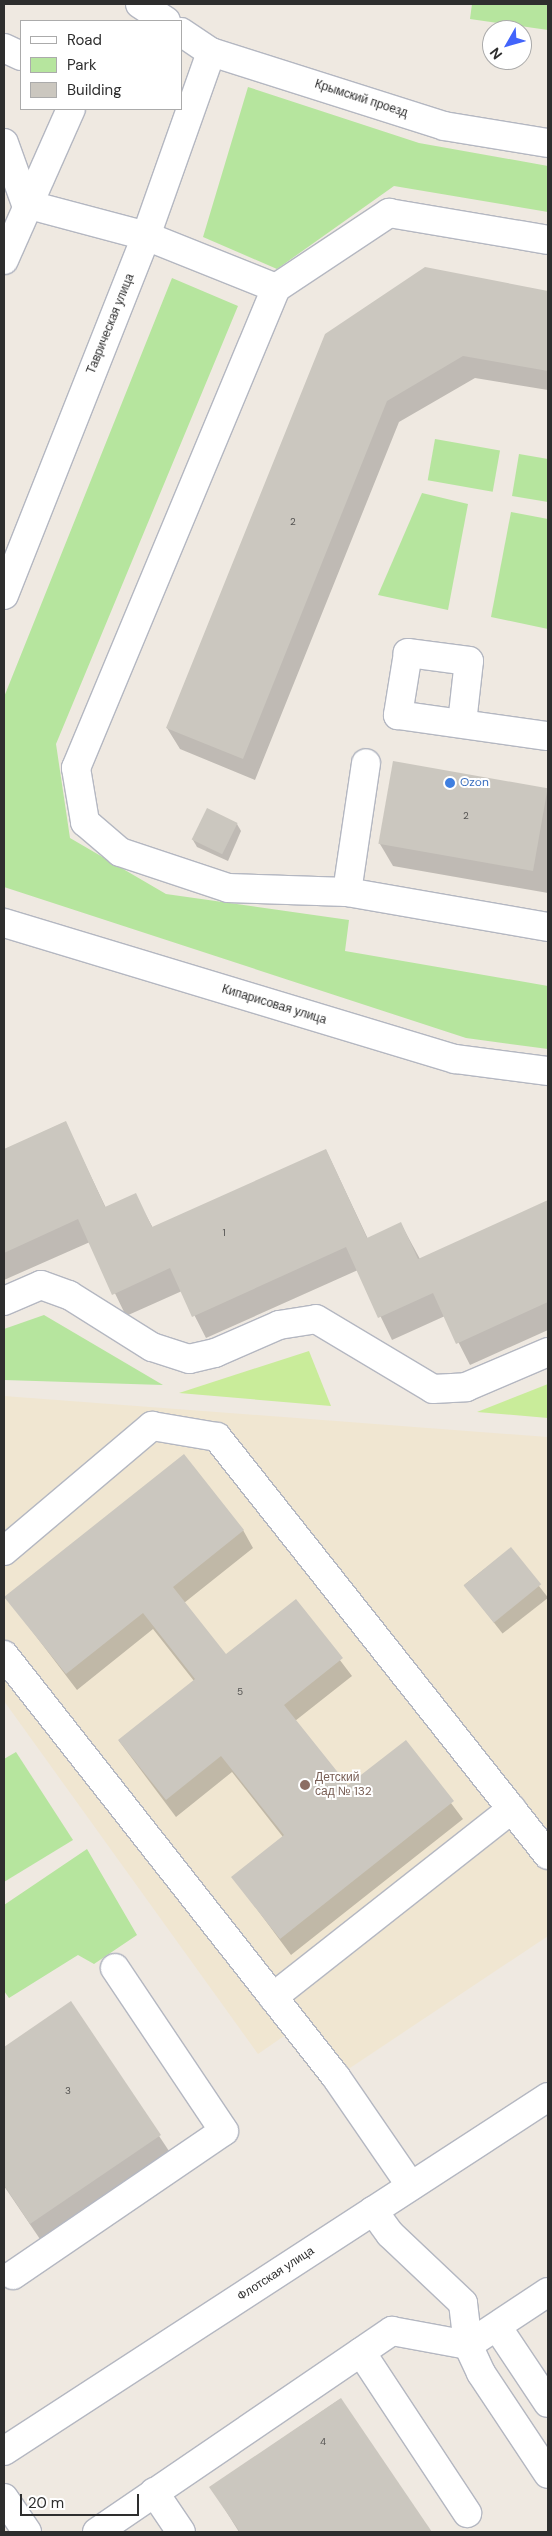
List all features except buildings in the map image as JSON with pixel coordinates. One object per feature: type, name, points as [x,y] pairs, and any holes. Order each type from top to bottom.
[{"type":"street","points":[[140,4],[164,20]]},
{"type":"street","name":"Крымский проезд","points":[[182,33],[211,52],[444,126],[548,143]]},
{"type":"street","points":[[4,48],[20,56]]},
{"type":"street","name":"Таврическая улица","points":[[4,594],[146,236],[211,52]]},
{"type":"street","points":[[4,260],[26,204],[71,110]]},
{"type":"street","points":[[4,143],[26,204]]},
{"type":"street","points":[[26,204],[146,236],[276,288]]},
{"type":"street","points":[[548,240],[389,213],[276,288],[76,768],[85,822],[120,852],[228,888],[347,892],[548,927]]},
{"type":"street","points":[[462,723],[548,736]]},
{"type":"street","points":[[347,892],[366,763]]},
{"type":"street","name":"Кипарисовая улица","points":[[4,923],[455,1059],[548,1071]]},
{"type":"street","points":[[4,1302],[41,1285],[69,1295],[152,1347],[188,1359],[215,1353],[279,1325],[316,1319],[433,1389],[466,1387],[548,1352]]},
{"type":"street","points":[[4,1551],[152,1426],[217,1437],[548,1855]]},
{"type":"street","points":[[4,1655],[336,2077],[411,2186]]},
{"type":"street","points":[[272,1998],[512,1809]]},
{"type":"street","points":[[7,2273],[224,2131],[115,1968]]},
{"type":"street","name":"Флотская улица","points":[[4,2451],[548,2097]]},
{"type":"street","points":[[374,2210],[390,2234],[463,2303],[468,2345],[548,2474]]},
{"type":"street","points":[[97,2532],[392,2331],[468,2345],[498,2328],[548,2292]]},
{"type":"street","points":[[498,2328],[548,2403]]},
{"type":"street","points":[[361,2352],[467,2513]]},
{"type":"street","points":[[154,2492],[181,2532]]},
{"type":"street","points":[[4,2498],[28,2532]]},
{"type":"shaded area","name":"Детский сад № 132","points":[[4,1396],[548,1437],[548,1936],[323,2086],[284,2036],[258,2054],[4,1701]]},
{"type":"green space","points":[[472,4],[548,4],[548,30],[532,28],[532,20],[470,19]]},
{"type":"green space","points":[[248,87],[419,143],[548,166],[548,212],[394,186],[277,269],[203,237]]},
{"type":"green space","points":[[172,278],[238,306],[56,744],[70,838],[166,894],[349,920],[345,951],[548,986],[548,1049],[466,1038],[4,887],[4,697]]},
{"type":"green space","points":[[435,439],[500,450],[493,492],[428,480]]},
{"type":"green space","points":[[519,454],[548,459],[548,502],[512,496]]},
{"type":"green space","points":[[422,493],[468,504],[448,610],[378,595]]},
{"type":"green space","points":[[511,512],[548,519],[548,629],[491,617]]},
{"type":"green space","points":[[44,1315],[163,1385],[4,1380],[4,1329]]},
{"type":"green space","points":[[309,1351],[331,1406],[179,1393]]},
{"type":"green space","points":[[548,1384],[548,1418],[477,1412]]},
{"type":"green space","points":[[16,1752],[73,1840],[4,1882],[4,1759]]},
{"type":"green space","points":[[87,1849],[137,1935],[94,1964],[78,1955],[9,1998],[4,1991],[4,1905]]},
{"type":"place","name":"Ozon","points":[[450,783]]},
{"type":"place","name":"Детский сад № 132","points":[[305,1785]]}]
